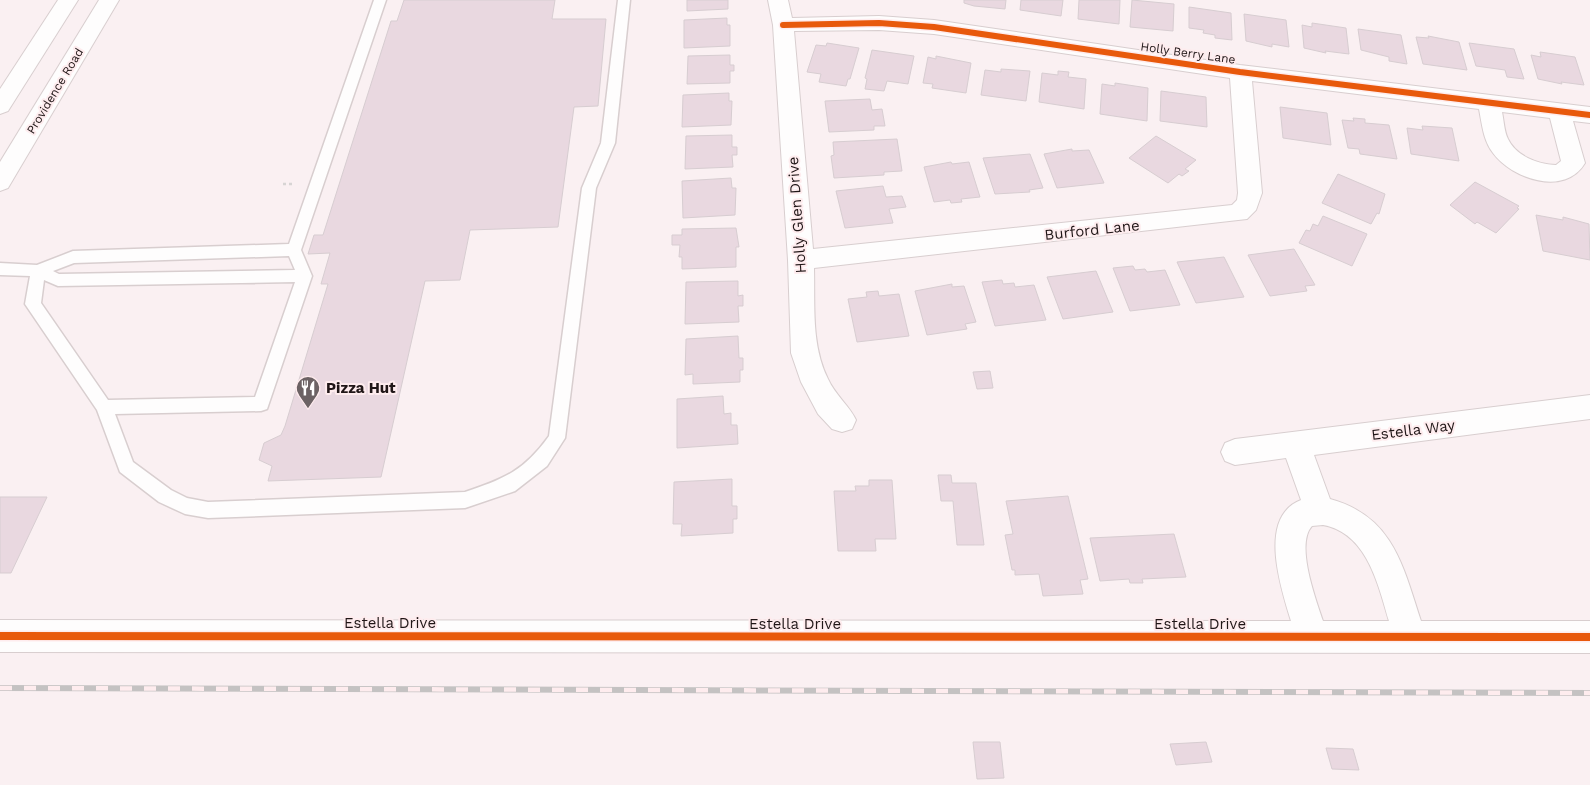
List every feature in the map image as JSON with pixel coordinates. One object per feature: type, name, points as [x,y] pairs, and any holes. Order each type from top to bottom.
[{"type":"street","points":[[0,106],[68,0]]},
{"type":"street","name":"Providence Road","points":[[0,182],[109,0]]},
{"type":"street","name":"Holly Glen Drive","points":[[778,0],[783,25],[801,260],[804,353],[815,382],[828,406],[842,420]]},
{"type":"street","name":"Holly Berry Lane","points":[[783,25],[879,23],[934,27],[1240,72],[1489,101],[1590,115]]},
{"type":"street","name":"Burford Lane","points":[[801,260],[1238,213],[1248,204],[1250,193],[1240,72]]},
{"type":"street","points":[[1489,101],[1499,144],[1512,160],[1531,169],[1551,173],[1564,171],[1573,163],[1559,110]]},
{"type":"street","name":"Estella Way","points":[[1235,452],[1590,407]]},
{"type":"street","points":[[1296,445],[1320,511]]},
{"type":"street","points":[[1312,638],[1292,566],[1290,537],[1293,526],[1300,517],[1309,512],[1320,511],[1342,516],[1368,535],[1385,565],[1410,638]]},
{"type":"street","name":"Estella Drive","points":[[0,636],[1590,637]]},
{"type":"lane","points":[[104,407],[261,404],[304,276],[294,250],[380,0]]},
{"type":"lane","points":[[38,271],[33,304],[104,407],[126,467],[165,496],[184,506],[208,510],[466,500],[509,485],[541,461],[557,438],[589,188],[608,143],[624,0]]},
{"type":"lane","points":[[38,271],[73,257],[294,250]]},
{"type":"lane","points":[[0,269],[38,271],[58,280],[304,276]]},
{"type":"building","points":[[404,0],[555,0],[552,19],[606,19],[598,106],[574,107],[558,227],[470,230],[460,280],[425,281],[381,477],[268,481],[272,466],[259,460],[264,443],[281,435],[285,426],[328,284],[321,284],[330,253],[308,254],[314,235],[323,235],[391,21],[397,21]]},
{"type":"building","points":[[687,0],[728,0],[728,9],[687,11]]},
{"type":"building","points":[[964,0],[1006,0],[1005,9],[974,6],[964,3]]},
{"type":"building","points":[[1021,0],[1063,0],[1061,16],[1020,10]]},
{"type":"building","points":[[1079,0],[1120,0],[1119,24],[1078,19]]},
{"type":"building","points":[[1132,0],[1174,4],[1173,31],[1130,27]]},
{"type":"building","points":[[1189,7],[1231,13],[1232,40],[1215,38],[1215,35],[1203,33],[1204,30],[1189,28]]},
{"type":"building","points":[[1244,14],[1286,20],[1289,47],[1272,44],[1272,47],[1246,41]]},
{"type":"building","points":[[727,18],[727,25],[730,25],[730,46],[684,48],[684,20]]},
{"type":"building","points":[[1312,23],[1346,28],[1349,54],[1325,51],[1326,53],[1304,48],[1302,25],[1312,27]]},
{"type":"building","points":[[1358,29],[1401,35],[1407,64],[1389,61],[1389,57],[1361,50]]},
{"type":"building","points":[[1428,36],[1459,42],[1467,70],[1423,64],[1416,37],[1429,38]]},
{"type":"building","points":[[827,43],[859,48],[850,79],[848,79],[846,86],[819,82],[821,74],[807,72],[816,45],[826,46]]},
{"type":"building","points":[[1469,43],[1514,49],[1524,79],[1507,77],[1505,70],[1476,66]]},
{"type":"building","points":[[872,50],[914,56],[908,84],[887,81],[884,91],[865,89],[867,79],[865,78]]},
{"type":"building","points":[[1540,52],[1575,57],[1584,85],[1561,82],[1562,84],[1538,79],[1531,55],[1541,57]]},
{"type":"building","points":[[730,55],[730,65],[734,65],[734,71],[730,71],[730,83],[687,84],[688,56]]},
{"type":"building","points":[[936,56],[971,63],[966,93],[932,88],[933,84],[923,83],[928,57],[936,59]]},
{"type":"building","points":[[1001,69],[1030,71],[1026,101],[981,95],[985,70],[1001,72]]},
{"type":"building","points":[[1058,71],[1069,72],[1068,77],[1086,79],[1084,109],[1039,102],[1042,73],[1058,75]]},
{"type":"building","points":[[1115,83],[1148,88],[1147,121],[1100,114],[1102,84],[1115,86]]},
{"type":"building","points":[[1161,91],[1206,97],[1207,127],[1160,121]]},
{"type":"building","points":[[729,93],[729,101],[732,101],[731,125],[682,127],[683,95]]},
{"type":"building","points":[[870,99],[872,110],[882,109],[885,126],[874,126],[874,130],[829,132],[825,101]]},
{"type":"building","points":[[1280,107],[1327,113],[1331,145],[1283,138]]},
{"type":"building","points":[[1353,118],[1365,119],[1365,123],[1389,125],[1397,159],[1360,154],[1359,149],[1348,148],[1342,120],[1354,121]]},
{"type":"building","points":[[1422,126],[1452,128],[1459,161],[1411,154],[1407,128],[1423,130]]},
{"type":"building","points":[[732,135],[732,147],[737,147],[737,155],[732,155],[733,167],[685,169],[686,136]]},
{"type":"building","points":[[1156,136],[1196,160],[1185,169],[1189,171],[1182,176],[1179,174],[1168,183],[1129,158]]},
{"type":"building","points":[[897,139],[902,171],[884,172],[884,175],[834,178],[831,156],[834,155],[833,142]]},
{"type":"building","points":[[1072,149],[1072,151],[1089,150],[1104,183],[1057,188],[1044,154]]},
{"type":"building","points":[[1030,154],[1043,188],[1029,190],[1030,192],[995,194],[983,158]]},
{"type":"building","points":[[951,162],[952,164],[969,162],[980,197],[961,199],[962,202],[951,203],[950,200],[934,202],[924,167]]},
{"type":"building","points":[[1338,174],[1385,194],[1379,214],[1377,213],[1371,224],[1322,203]]},
{"type":"building","points":[[731,178],[732,188],[736,188],[735,215],[683,218],[682,181]]},
{"type":"building","points":[[1475,182],[1519,206],[1517,208],[1519,209],[1496,233],[1477,222],[1475,224],[1450,205]]},
{"type":"building","points":[[883,186],[886,197],[902,196],[906,207],[889,209],[893,223],[845,228],[836,191]]},
{"type":"building","points":[[1536,215],[1563,220],[1563,217],[1589,224],[1590,260],[1543,251]]},
{"type":"building","points":[[1323,216],[1367,234],[1352,266],[1299,243],[1306,230],[1310,231],[1313,224],[1318,226]]},
{"type":"building","points":[[736,228],[739,247],[736,247],[736,267],[682,269],[682,257],[679,257],[680,245],[672,245],[672,235],[682,235],[682,229]]},
{"type":"building","points":[[1294,249],[1315,285],[1305,286],[1307,291],[1270,296],[1248,255]]},
{"type":"building","points":[[1224,257],[1244,297],[1196,303],[1177,262]]},
{"type":"building","points":[[1133,266],[1135,270],[1145,269],[1147,272],[1165,270],[1180,305],[1130,311],[1113,268]]},
{"type":"building","points":[[1096,271],[1113,312],[1063,319],[1047,277]]},
{"type":"building","points":[[1002,280],[1003,284],[1014,283],[1015,287],[1034,285],[1046,320],[995,326],[982,282]]},
{"type":"building","points":[[738,281],[738,296],[743,295],[743,306],[738,306],[739,322],[685,324],[686,282]]},
{"type":"building","points":[[952,284],[952,287],[964,286],[976,322],[965,324],[967,329],[927,335],[915,291]]},
{"type":"building","points":[[878,291],[879,296],[899,294],[909,336],[857,342],[848,299],[867,297],[866,292]]},
{"type":"building","points":[[738,336],[739,358],[743,358],[740,382],[693,384],[693,374],[685,375],[686,339]]},
{"type":"building","points":[[990,371],[993,388],[977,389],[973,372]]},
{"type":"building","points":[[723,396],[724,414],[731,413],[731,425],[737,425],[738,444],[677,448],[677,399]]},
{"type":"building","points":[[938,475],[951,475],[952,483],[976,483],[984,545],[957,545],[953,501],[941,501]]},
{"type":"building","points":[[732,479],[732,506],[737,506],[737,519],[733,519],[733,533],[681,536],[682,524],[673,524],[674,482]]},
{"type":"building","points":[[869,480],[892,480],[896,539],[875,539],[876,551],[838,551],[834,491],[856,491],[855,486],[869,486]]},
{"type":"building","points":[[1068,496],[1088,579],[1080,580],[1083,594],[1043,596],[1039,574],[1015,575],[1015,570],[1012,570],[1005,535],[1013,534],[1006,501]]},
{"type":"building","points":[[0,497],[47,497],[11,573],[0,573]]},
{"type":"building","points":[[1174,534],[1186,577],[1142,579],[1143,583],[1130,583],[1129,579],[1100,581],[1090,538]]},
{"type":"building","points":[[973,742],[1000,742],[1004,778],[977,779]]},
{"type":"building","points":[[1206,742],[1212,762],[1176,765],[1170,744]]},
{"type":"building","points":[[1326,748],[1353,749],[1359,770],[1332,769]]},
{"type":"railway","points":[[0,688],[1590,693]]},
{"type":"cycle path","points":[[783,25],[879,23],[934,27],[1240,72],[1590,115]]},
{"type":"cycle path","points":[[0,636],[1590,637]]},
{"type":"place","name":"Pizza Hut","points":[[308,409]]}]
